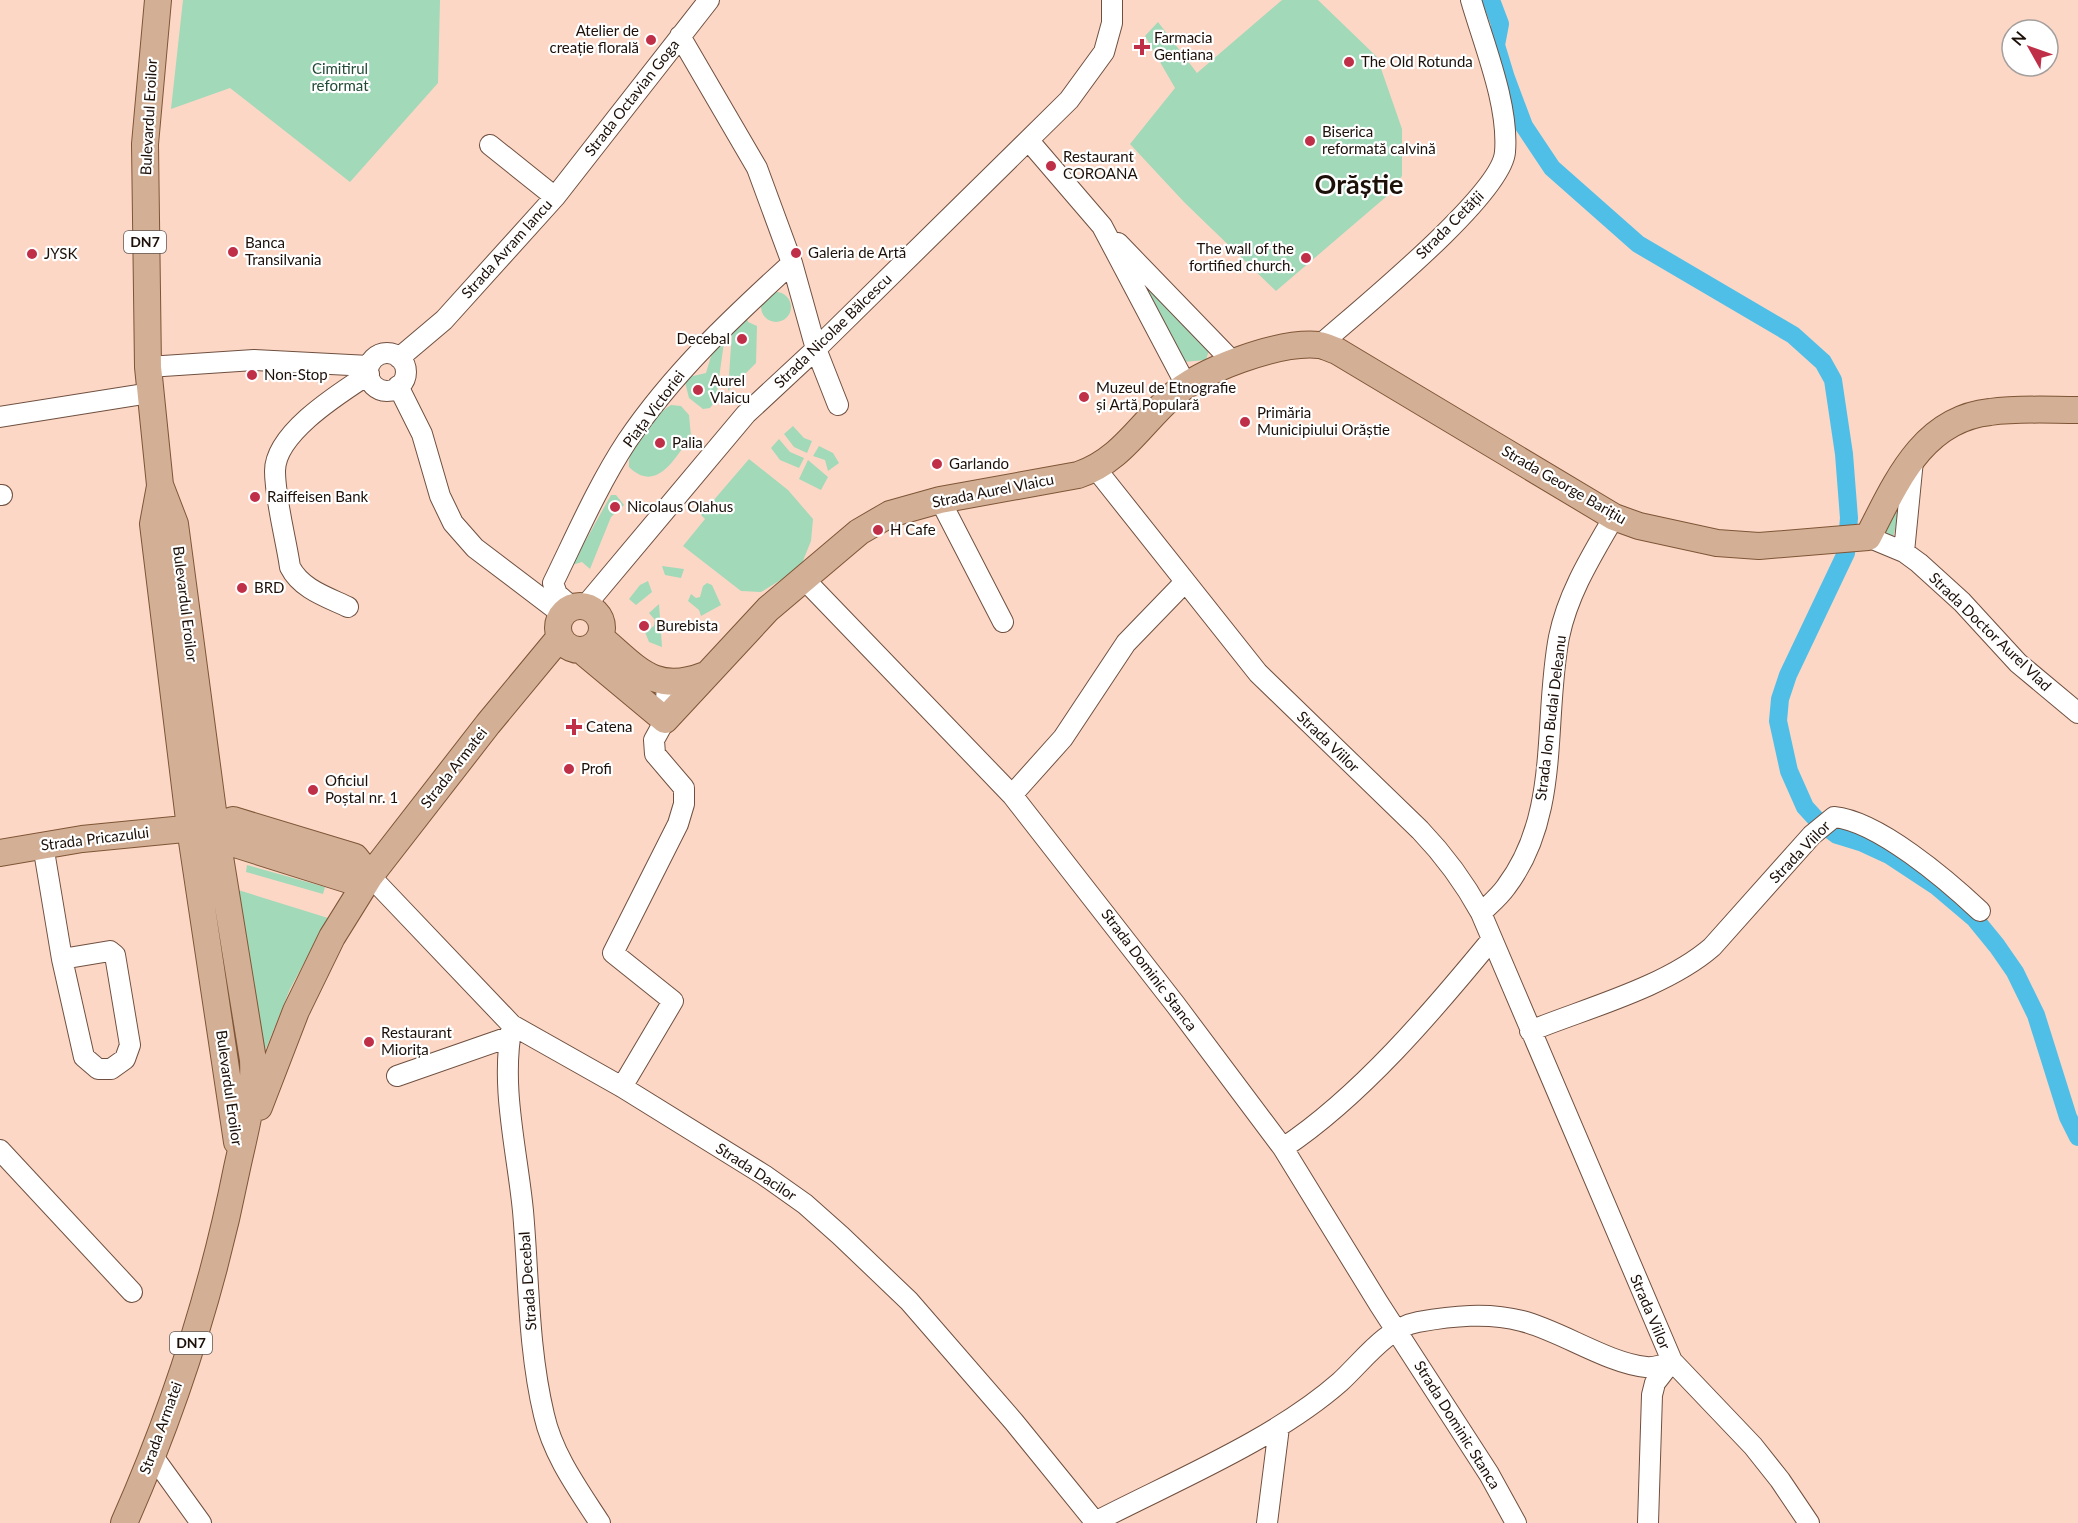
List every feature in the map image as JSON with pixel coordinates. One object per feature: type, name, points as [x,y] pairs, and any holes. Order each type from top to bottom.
[{"type":"main road","name":"Bulevardul Eroilor","points":[[158,0],[145,144],[148,367],[160,485],[153,524],[202,827],[253,1060],[254,1090],[239,1158]]},
{"type":"main road","points":[[1096,469],[1125,446],[1186,385],[1233,362],[1277,350],[1320,345]]},
{"type":"main road","name":"Strada George Barițiu","points":[[1320,345],[1350,358],[1614,517],[1679,537],[1717,543],[1759,546],[1850,538]]},
{"type":"main road","points":[[1850,538],[1929,438],[1947,424],[1970,415],[1991,411],[2078,410]]},
{"type":"main road","name":"Strada Aurel Vlaicu","points":[[803,578],[859,532],[890,513],[940,500],[1078,475],[1096,469]]},
{"type":"main road","points":[[576,629],[665,720],[768,609],[803,578]]},
{"type":"main road","points":[[576,629],[650,678],[667,683],[684,683],[705,675]]},
{"type":"main road","name":"Strada Armatei","points":[[124,1523],[152,1455],[191,1341],[226,1226],[239,1158],[296,1011],[332,937],[370,876],[538,662],[576,629]]},
{"type":"main road","points":[[202,827],[235,844],[349,880],[370,876]]},
{"type":"main road","name":"Strada Pricazului","points":[[0,853],[43,845],[202,827]]},
{"type":"street","name":"Strada Octavian Goga","points":[[555,197],[709,0]]},
{"type":"street","name":"Strada Nicolae Bălcescu","points":[[576,629],[718,445],[773,387],[816,349],[1029,141],[1081,86],[1104,52],[1112,23],[1112,0]]},
{"type":"street","name":"Strada Cetății","points":[[1320,345],[1456,222],[1494,179],[1505,155],[1506,135],[1499,100],[1471,0]]},
{"type":"street","points":[[680,36],[757,168],[792,263],[816,349],[838,405]]},
{"type":"street","points":[[1029,141],[1102,226],[1233,362]]},
{"type":"street","name":"Strada Avram Iancu","points":[[399,358],[444,320],[555,197],[490,145]]},
{"type":"street","points":[[1102,226],[1186,385]]},
{"type":"street","name":"Piața Victoriei","points":[[553,583],[600,488],[627,442],[669,385],[730,319],[792,263]]},
{"type":"street","points":[[348,607],[303,584],[290,567],[275,471],[278,454],[326,401],[369,370],[382,354],[399,358],[405,372],[398,386]]},
{"type":"street","points":[[148,367],[254,360],[369,370]]},
{"type":"street","points":[[369,370],[372,383],[381,390],[398,386]]},
{"type":"street","points":[[398,386],[422,434],[440,496],[453,523],[475,548],[576,629]]},
{"type":"street","points":[[0,417],[150,393]]},
{"type":"street","points":[[1904,552],[1913,458]]},
{"type":"street","name":"Strada Viilor","points":[[1096,469],[1258,674],[1438,848],[1469,891],[1481,913],[1672,1361],[1753,1446],[1780,1480],[1809,1523]]},
{"type":"street","points":[[940,500],[1003,622]]},
{"type":"street","name":"Strada Ion Budai Deleanu","points":[[1481,913],[1506,888],[1533,839],[1546,778],[1559,637],[1574,591],[1614,517]]},
{"type":"street","name":"Strada Doctor Aurel Vlad","points":[[1850,538],[1904,552],[1962,602],[2040,684],[2078,713]]},
{"type":"street","name":"Strada Dominic Stanca","points":[[803,578],[1012,795],[1283,1148],[1466,1436],[1516,1523]]},
{"type":"street","points":[[1012,795],[1062,738],[1126,643],[1185,582]]},
{"type":"street","points":[[532,592],[543,590],[553,583],[576,629]]},
{"type":"street","points":[[622,1087],[673,1001],[613,953],[678,824],[684,804],[684,788],[655,754],[654,740],[665,720],[667,683]]},
{"type":"street","name":"Strada Viilor","points":[[1530,1031],[1666,977],[1694,962],[1712,947],[1812,835],[1834,817],[1858,822],[1890,841],[1956,889],[1980,911]]},
{"type":"street","points":[[43,845],[62,959],[84,1057],[98,1069],[116,1067],[125,1059],[130,1045],[115,955],[110,951],[62,959]]},
{"type":"street","name":"Strada Dacilor","points":[[370,876],[510,1031],[622,1087],[764,1175],[805,1204],[841,1236],[909,1301],[1014,1422],[1096,1522]]},
{"type":"street","points":[[1283,1148],[1338,1107],[1492,939]]},
{"type":"street","points":[[397,1076],[510,1031]]},
{"type":"street","name":"Strada Decebal","points":[[510,1031],[506,1073],[523,1209],[531,1334],[544,1414],[565,1469],[600,1523]]},
{"type":"street","points":[[0,1150],[132,1292]]},
{"type":"street","points":[[1096,1522],[1278,1427],[1326,1394],[1396,1329],[1435,1319],[1488,1315],[1522,1321],[1634,1365],[1660,1366],[1672,1361]]},
{"type":"street","name":"Strada Viilor","points":[[1648,1523],[1652,1395],[1655,1383],[1672,1361]]},
{"type":"street","points":[[1267,1523],[1278,1427]]},
{"type":"street","points":[[152,1455],[201,1523]]},
{"type":"green space","name":"Cimitirul reformat","points":[[183,0],[440,0],[438,83],[350,182],[230,88],[171,109]]},
{"type":"green space","points":[[1282,0],[1318,0],[1377,57],[1402,129],[1402,176],[1387,196],[1276,291],[1184,202],[1130,144],[1175,88],[1145,36],[1158,22],[1197,73]]},
{"type":"green space","points":[[1145,280],[1209,350],[1206,360],[1183,362],[1140,282]]},
{"type":"green space","points":[[776,292],[786,297],[791,307],[786,317],[776,322],[766,317],[761,307],[766,297]]},
{"type":"green space","points":[[746,316],[748,322],[757,326],[756,363],[728,391],[732,331]]},
{"type":"green space","points":[[725,335],[716,400],[710,408],[703,409],[689,398],[685,382],[689,377],[706,373],[714,346]]},
{"type":"green space","points":[[671,405],[681,406],[689,415],[691,436],[665,470],[648,477],[639,474],[629,467],[629,459],[636,441],[649,424]]},
{"type":"green space","points":[[793,426],[804,438],[812,441],[807,453],[794,447],[784,434]]},
{"type":"green space","points":[[779,439],[790,452],[804,458],[799,468],[780,460],[771,448]]},
{"type":"green space","points":[[819,446],[833,453],[839,463],[828,471],[825,460],[813,456]]},
{"type":"green space","points":[[749,459],[788,490],[813,519],[811,541],[800,568],[761,592],[741,591],[683,546],[705,519],[701,515]]},
{"type":"green space","points":[[808,460],[828,477],[821,490],[799,479]]},
{"type":"green space","points":[[1904,492],[1892,542],[1877,538]]},
{"type":"green space","points":[[611,495],[616,495],[624,505],[611,517],[590,569],[582,562],[572,565]]},
{"type":"green space","points":[[662,566],[684,569],[681,578],[665,575]]},
{"type":"green space","points":[[648,581],[652,592],[636,605],[629,599],[640,585]]},
{"type":"green space","points":[[707,583],[712,585],[721,605],[701,616],[699,610],[688,601],[691,594],[696,598],[700,597],[703,586]]},
{"type":"green space","points":[[659,604],[662,647],[649,642],[645,632],[654,626],[655,620],[649,613]]},
{"type":"green space","points":[[247,865],[325,887],[323,894],[246,872]]},
{"type":"green space","points":[[235,889],[328,918],[290,989],[261,1061]]},
{"type":"waterway","points":[[1491,0],[1500,24],[1496,45],[1506,78],[1524,126],[1552,168],[1638,244],[1793,335],[1823,362],[1833,380],[1844,454],[1849,518],[1846,553],[1788,675],[1780,699],[1778,721],[1789,771],[1805,807],[1816,819],[1837,835],[1863,843],[1889,855],[1936,886],[1975,919],[1997,946],[2015,972],[2036,1015],[2068,1117],[2078,1137]]},
{"type":"place","name":"Atelier de creație florală","points":[[651,40]]},
{"type":"place","name":"Farmacia Gențiana","points":[[1142,47]]},
{"type":"place","name":"The Old Rotunda","points":[[1349,62]]},
{"type":"place","name":"Biserica reformată calvină","points":[[1310,141]]},
{"type":"place","name":"Restaurant COROANA","points":[[1051,166]]},
{"type":"place","name":"Banca Transilvania","points":[[233,252]]},
{"type":"place","name":"Galeria de Artă","points":[[796,253]]},
{"type":"place","name":"JYSK","points":[[32,254]]},
{"type":"place","name":"The wall of the fortified church.","points":[[1306,258]]},
{"type":"place","name":"Decebal","points":[[742,339]]},
{"type":"place","name":"Non-Stop","points":[[252,375]]},
{"type":"place","name":"Aurel Vlaicu","points":[[698,390]]},
{"type":"place","name":"Muzeul de Etnografie și Artă Populară","points":[[1084,397]]},
{"type":"place","name":"Primăria Municipiului Orăștie","points":[[1245,422]]},
{"type":"place","name":"Palia","points":[[660,443]]},
{"type":"place","name":"Garlando","points":[[937,464]]},
{"type":"place","name":"Raiffeisen Bank","points":[[255,497]]},
{"type":"place","name":"Nicolaus Olahus","points":[[615,507]]},
{"type":"place","name":"H Cafe","points":[[878,530]]},
{"type":"place","name":"BRD","points":[[242,588]]},
{"type":"place","name":"Burebista","points":[[644,626]]},
{"type":"place","name":"Catena","points":[[574,727]]},
{"type":"place","name":"Profi","points":[[569,769]]},
{"type":"place","name":"Oficiul Poștal nr. 1","points":[[313,790]]},
{"type":"place","name":"Restaurant Miorița","points":[[369,1042]]},
{"type":"district","name":"Orăștie","points":[[1359,185]]}]
